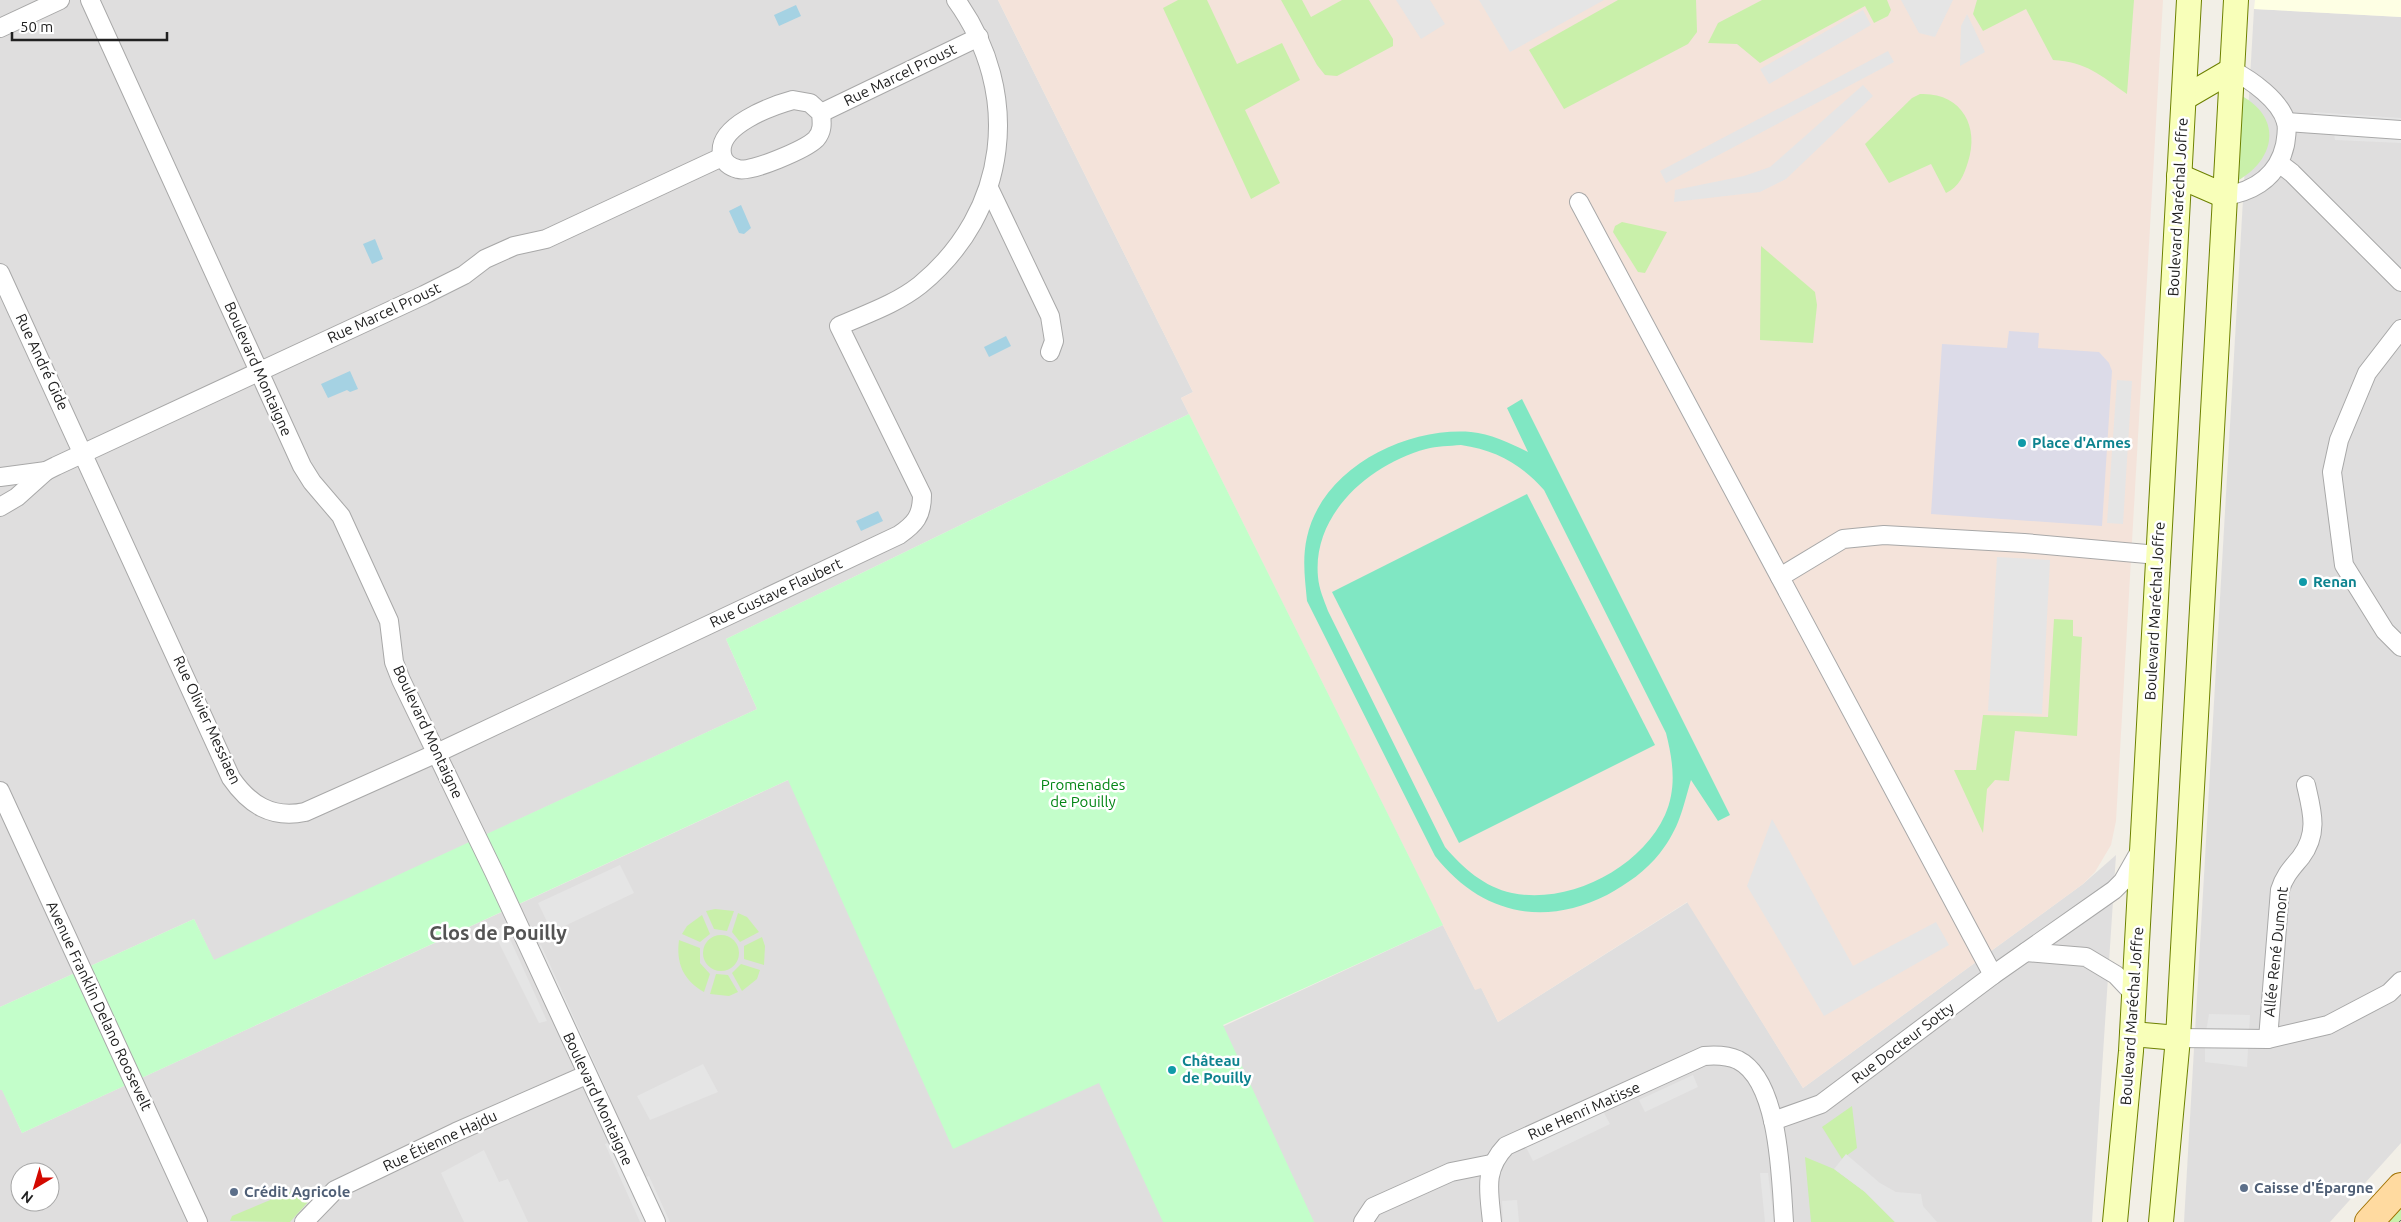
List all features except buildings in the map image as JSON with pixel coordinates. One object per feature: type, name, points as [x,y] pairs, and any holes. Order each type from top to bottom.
[{"type":"main road","name":"Boulevard Maréchal Joffre","points":[[2115,1222],[2132,1034],[2189,0]]},
{"type":"main road","points":[[2161,1222],[2178,1038],[2236,0]]},
{"type":"main road","points":[[2184,98],[2232,70]]},
{"type":"main road","points":[[2180,176],[2225,196]]},
{"type":"main road","points":[[2132,1034],[2178,1038]]},
{"type":"main road","points":[[2370,1222],[2401,1187]]},
{"type":"street","points":[[0,28],[60,0]]},
{"type":"street","name":"Boulevard Montaigne","points":[[90,0],[305,472],[341,516],[389,621],[396,669],[656,1222]]},
{"type":"street","points":[[956,0],[978,37],[992,71],[998,109],[998,148],[989,188],[1050,316],[1054,341],[1050,352]]},
{"type":"street","name":"Rue Marcel Proust","points":[[821,113],[978,37]]},
{"type":"street","points":[[2225,196],[2238,194],[2258,185],[2272,174],[2279,163],[2285,144],[2286,122],[2269,97],[2232,70]]},
{"type":"street","points":[[801,100],[810,103],[821,113],[822,125],[814,141],[774,160],[743,170],[728,164],[722,157],[722,145],[733,128],[787,102],[801,100]]},
{"type":"street","points":[[2286,122],[2401,130]]},
{"type":"street","name":"Rue Marcel Proust","points":[[0,507],[17,497],[46,471],[84,452],[464,275],[485,259],[514,246],[546,239],[722,157]]},
{"type":"street","points":[[2279,163],[2292,173],[2401,282]]},
{"type":"street","name":"Rue Gustave Flaubert","points":[[437,753],[881,544],[911,527],[920,514],[922,495],[839,326],[885,307],[919,286],[948,258],[974,223],[989,188]]},
{"type":"street","points":[[1579,202],[1993,975]]},
{"type":"street","name":"Rue André Gide","points":[[0,273],[84,452]]},
{"type":"street","points":[[2401,328],[2366,373],[2340,440],[2332,472],[2344,565],[2386,631],[2401,647]]},
{"type":"street","name":"Rue Olivier Messiaen","points":[[84,452],[225,766],[247,798],[257,806],[285,814],[305,812],[437,753]]},
{"type":"street","name":"Rue Marcel Proust","points":[[0,477],[46,471]]},
{"type":"street","points":[[1780,577],[1843,539],[1884,535],[2041,544],[2158,556]]},
{"type":"street","name":"Allée René Dumont","points":[[2268,1039],[2280,890],[2285,877],[2308,846],[2313,831],[2306,784]]},
{"type":"street","name":"Avenue Franklin Delano Roosevelt","points":[[0,791],[198,1222]]},
{"type":"street","name":"Rue Docteur Sotty","points":[[1772,1121],[1821,1104],[1993,975],[2114,890],[2123,881],[2142,847]]},
{"type":"street","points":[[2026,952],[2086,957],[2116,975],[2134,994]]},
{"type":"street","points":[[2178,1038],[2268,1039],[2328,1024],[2389,993],[2401,981]]},
{"type":"street","name":"Rue Henri Matisse","points":[[1491,1164],[1506,1146],[1704,1056],[1722,1055],[1739,1060],[1752,1072],[1765,1093],[1772,1121]]},
{"type":"street","name":"Rue Étienne Hajdu","points":[[304,1222],[335,1190],[456,1132],[586,1075]]},
{"type":"street","points":[[1772,1121],[1779,1159],[1784,1222]]},
{"type":"street","points":[[1363,1222],[1374,1207],[1451,1172],[1491,1164],[1489,1184],[1492,1222]]},
{"type":"shaded area","points":[[0,0],[998,0],[1193,392],[1181,398],[1189,414],[726,639],[757,709],[214,961],[194,919],[0,1007]]},
{"type":"shaded area","points":[[998,0],[2163,0],[2116,821],[2111,845],[2095,872],[2083,884],[1803,1088],[1687,902],[1498,1022],[1481,988],[1475,990],[1181,398],[1193,392]]},
{"type":"shaded area","points":[[1396,0],[1430,0],[1445,24],[1421,39]]},
{"type":"shaded area","points":[[1479,0],[1604,0],[1510,52]]},
{"type":"shaded area","points":[[1901,0],[1953,0],[1935,37],[1919,33]]},
{"type":"shaded area","points":[[2255,0],[2401,0],[2401,17],[2254,9]]},
{"type":"shaded area","points":[[2254,9],[2401,17],[2401,1143],[2330,1222],[2184,1222]]},
{"type":"shaded area","points":[[1863,10],[1871,25],[1769,84],[1760,69]]},
{"type":"shaded area","points":[[1967,14],[1985,52],[1960,66],[1961,26]]},
{"type":"shaded area","points":[[1888,51],[1894,62],[1666,183],[1660,171]]},
{"type":"shaded area","points":[[1863,85],[1873,96],[1786,179],[1760,192],[1674,202],[1675,190],[1744,176],[1770,167]]},
{"type":"shaded area","points":[[2313,112],[2401,118],[2401,143],[2335,140],[2333,126],[2318,125]]},
{"type":"shaded area","name":"Place d'Armes","points":[[2009,331],[2039,333],[2038,348],[2099,352],[2109,363],[2112,371],[2102,526],[1931,514],[1942,344],[2007,348]]},
{"type":"shaded area","points":[[2117,380],[2132,381],[2123,524],[2107,523]]},
{"type":"shaded area","points":[[1997,557],[2050,560],[2042,714],[1988,711]]},
{"type":"shaded area","points":[[797,776],[1224,1026],[1443,925],[1475,989],[1481,987],[1498,1022],[1688,902],[1803,1088],[2083,884],[2116,855],[2092,1222],[0,1222],[0,1090],[2,1089],[22,1133]]},
{"type":"shaded area","points":[[1772,819],[1853,966],[1936,922],[1949,945],[1824,1016],[1747,886]]},
{"type":"shaded area","points":[[620,865],[634,893],[552,932],[538,903]]},
{"type":"shaded area","points":[[504,926],[547,1021],[539,1023],[493,931]]},
{"type":"shaded area","points":[[541,945],[609,1095],[603,1098],[535,948]]},
{"type":"shaded area","points":[[2209,1014],[2250,1015],[2247,1067],[2205,1062],[2205,1038]]},
{"type":"shaded area","points":[[703,1064],[718,1092],[650,1120],[637,1096]]},
{"type":"shaded area","points":[[1693,1075],[1698,1087],[1645,1112],[1639,1100]]},
{"type":"shaded area","points":[[1603,1111],[1610,1124],[1533,1161],[1526,1147]]},
{"type":"shaded area","points":[[617,1139],[636,1181],[649,1176],[670,1222],[640,1222],[605,1144]]},
{"type":"shaded area","points":[[484,1150],[499,1182],[508,1179],[528,1222],[464,1222],[441,1173]]},
{"type":"shaded area","points":[[1846,1154],[1880,1183],[1896,1192],[1921,1194],[1923,1206],[1937,1222],[1895,1222],[1865,1192],[1834,1169]]},
{"type":"shaded area","points":[[1760,1173],[1768,1173],[1774,1222],[1765,1222]]},
{"type":"shaded area","points":[[1517,1200],[1519,1222],[1503,1222],[1502,1201]]},
{"type":"green space","points":[[1178,0],[1207,0],[1237,64],[1282,43],[1300,80],[1245,110],[1280,183],[1251,199],[1163,8]]},
{"type":"green space","points":[[1281,0],[1302,0],[1311,17],[1342,0],[1369,0],[1393,39],[1393,46],[1337,76],[1325,75],[1317,65]]},
{"type":"green space","points":[[1618,0],[1696,0],[1697,32],[1688,44],[1564,109],[1529,50]]},
{"type":"green space","points":[[1762,0],[1887,0],[1891,10],[1888,16],[1874,23],[1865,6],[1760,63],[1737,44],[1708,43],[1718,23]]},
{"type":"green space","points":[[1977,0],[2134,0],[2127,94],[2093,71],[2075,63],[2053,60],[2026,9],[1983,31],[1973,14]]},
{"type":"green space","points":[[1920,94],[1934,95],[1956,105],[1964,114],[1969,124],[1971,149],[1963,176],[1958,184],[1946,193],[1931,164],[1889,183],[1865,144],[1912,98]]},
{"type":"green space","points":[[2242,96],[2255,105],[2264,116],[2268,127],[2269,139],[2266,151],[2260,162],[2237,181]]},
{"type":"green space","points":[[1622,222],[1667,232],[1645,273],[1638,272],[1613,232],[1615,226]]},
{"type":"green space","points":[[1761,246],[1815,292],[1817,305],[1813,343],[1760,340]]},
{"type":"green space","points":[[1522,399],[1730,815],[1718,821],[1691,780],[1683,809],[1672,835],[1649,866],[1629,882],[1607,895],[1583,905],[1559,911],[1536,912],[1514,909],[1492,902],[1472,891],[1435,856],[1307,601],[1304,561],[1307,537],[1316,512],[1330,491],[1348,472],[1370,457],[1394,445],[1446,432],[1471,432],[1486,435],[1528,452],[1507,408]],"holes":[[[1461,445],[1474,447],[1497,455],[1517,466],[1544,490],[1666,733],[1670,754],[1673,774],[1671,795],[1665,815],[1654,834],[1639,851],[1621,866],[1579,888],[1557,893],[1534,895],[1512,893],[1492,886],[1475,876],[1445,847],[1328,611],[1318,577],[1319,554],[1324,533],[1335,513],[1349,495],[1366,479],[1385,466],[1405,456],[1426,449]]]},
{"type":"green space","name":"Promenades de Pouilly","points":[[1189,414],[1443,925],[1223,1025],[1314,1222],[1163,1222],[1099,1083],[953,1149],[788,780],[22,1133],[2,1090],[0,1090],[0,1007],[194,919],[214,960],[757,709],[726,639]]},
{"type":"green space","points":[[1527,494],[1655,745],[1459,843],[1332,592]]},
{"type":"green space","points":[[2054,619],[2073,620],[2073,636],[2082,637],[2077,736],[2015,731],[2009,781],[1995,780],[1987,789],[1983,833],[1954,770],[1976,770],[1983,715],[2048,717]]},
{"type":"green space","points":[[715,909],[734,911],[727,931],[714,929],[706,911]]},
{"type":"green space","points":[[738,913],[747,917],[759,932],[740,942],[732,932]]},
{"type":"green space","points":[[702,915],[710,934],[700,942],[682,934],[687,926]]},
{"type":"green space","points":[[721,935],[728,936],[734,940],[738,946],[738,960],[734,966],[728,970],[721,971],[714,970],[708,966],[704,960],[703,953],[704,946],[708,940],[714,936]]},
{"type":"green space","points":[[762,937],[765,946],[764,965],[744,959],[744,946]]},
{"type":"green space","points":[[679,940],[700,948],[700,963],[710,974],[704,992],[691,982],[682,970],[678,948]]},
{"type":"green space","points":[[741,964],[760,970],[757,979],[742,991],[732,973]]},
{"type":"green space","points":[[716,974],[728,975],[738,992],[729,996],[710,994]]},
{"type":"green space","points":[[1852,1106],[1857,1148],[1842,1159],[1822,1127]]},
{"type":"green space","points":[[1805,1157],[1834,1169],[1865,1192],[1895,1222],[1811,1222]]},
{"type":"green space","points":[[299,1188],[308,1202],[290,1222],[230,1221],[232,1216]]},
{"type":"green space","points":[[2401,1197],[2401,1222],[2379,1222]]},
{"type":"water","points":[[796,5],[801,16],[779,26],[774,15]]},
{"type":"water","points":[[741,205],[751,228],[744,234],[739,233],[729,211]]},
{"type":"water","points":[[375,239],[383,259],[372,264],[363,244]]},
{"type":"water","points":[[1006,336],[1011,346],[989,357],[984,347]]},
{"type":"water","points":[[350,371],[358,389],[350,392],[347,390],[328,398],[321,384]]},
{"type":"water","points":[[878,511],[883,521],[861,531],[856,521]]},
{"type":"place","name":"Place d'Armes","points":[[2022,443]]},
{"type":"place","name":"Renan","points":[[2303,582]]},
{"type":"place","name":"Château de Pouilly","points":[[1172,1070]]},
{"type":"place","name":"Caisse d'Épargne","points":[[2244,1188]]},
{"type":"place","name":"Crédit Agricole","points":[[234,1192]]},
{"type":"district","name":"Clos de Pouilly","points":[[498,933]]}]
